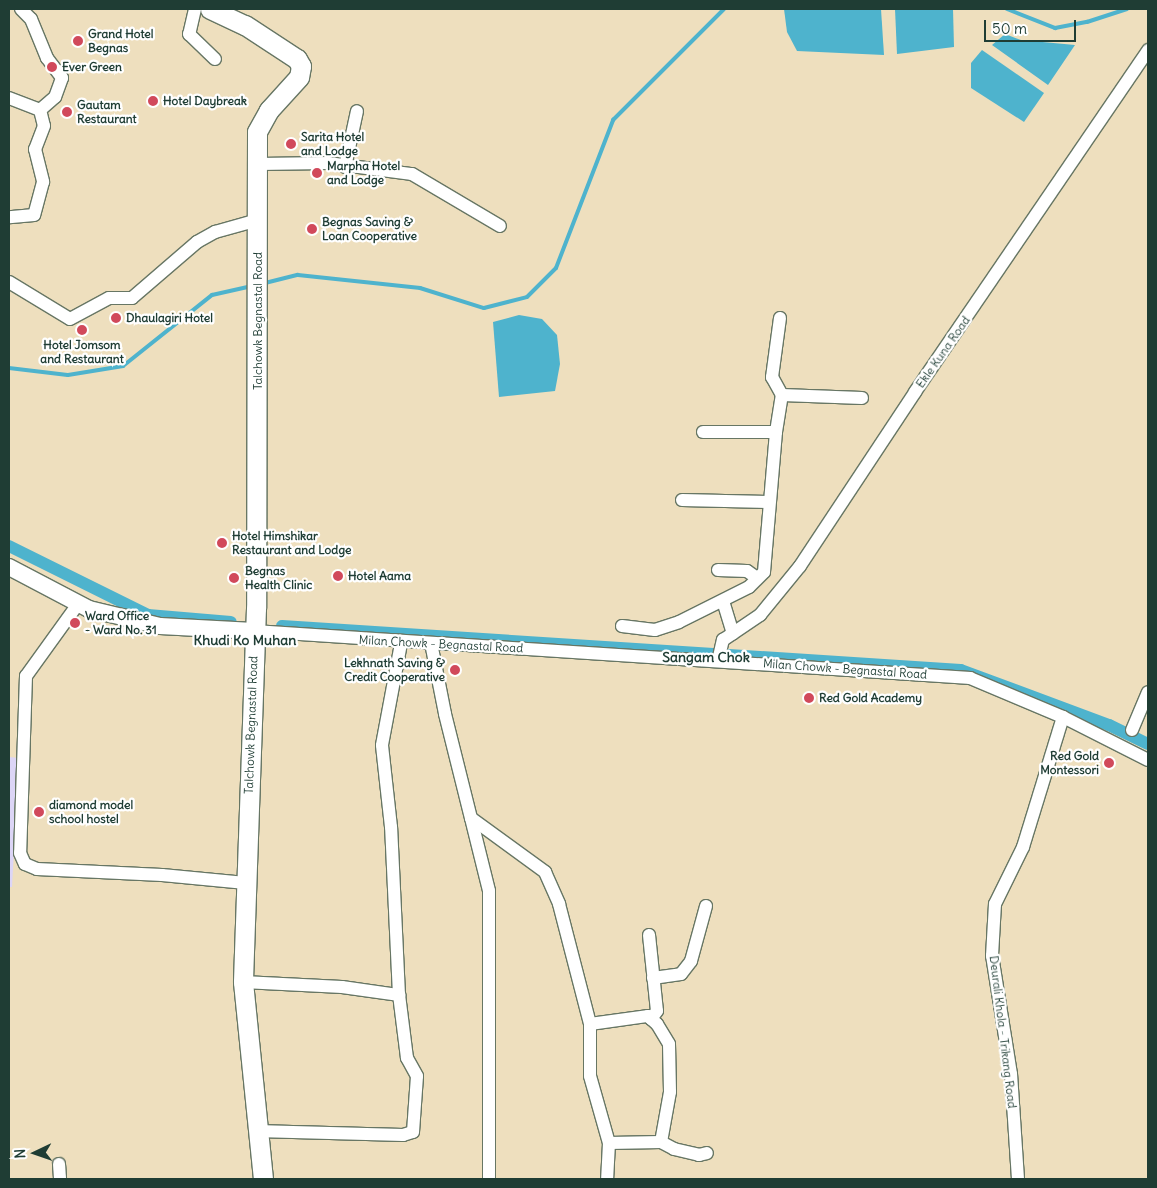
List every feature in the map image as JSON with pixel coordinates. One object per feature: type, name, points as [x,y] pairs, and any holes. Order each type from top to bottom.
[{"type":"main road","name":"Talchowk Begnastal Road","points":[[210,9],[245,25],[297,59],[301,66],[300,77],[269,110],[257,132],[259,314],[254,631],[243,982],[262,1179]]},
{"type":"street","points":[[22,9],[31,19],[47,58],[62,78],[55,97],[40,110]]},
{"type":"street","points":[[195,9],[189,34],[215,59]]},
{"type":"street","name":"Ekle Kuna Road","points":[[728,636],[760,615],[800,566],[914,392],[1148,50]]},
{"type":"street","points":[[9,98],[40,110]]},
{"type":"street","points":[[9,217],[34,215],[43,182],[35,149],[44,126],[40,110]]},
{"type":"street","points":[[345,167],[357,111]]},
{"type":"street","points":[[258,164],[328,163],[345,167],[412,174],[500,226]]},
{"type":"street","points":[[9,282],[70,320],[109,298],[132,298],[197,242],[216,232],[258,220]]},
{"type":"street","points":[[622,626],[655,630],[723,601],[749,587],[767,561],[768,502],[782,395],[772,377],[780,318]]},
{"type":"street","points":[[782,395],[862,398]]},
{"type":"street","points":[[703,432],[776,432]]},
{"type":"street","points":[[682,500],[768,502]]},
{"type":"street","points":[[9,567],[78,604],[160,626],[254,631]]},
{"type":"street","points":[[718,570],[747,571],[757,578]]},
{"type":"street","points":[[718,661],[728,636],[723,601]]},
{"type":"street","points":[[78,604],[26,676],[20,853],[25,864],[36,869],[162,875],[246,883]]},
{"type":"street","name":"Milan Chowk - Begnastal Road","points":[[254,631],[401,643],[431,643],[970,678],[1063,717],[1148,760]]},
{"type":"street","points":[[256,1130],[403,1135],[413,1132],[417,1076],[407,1058],[399,995],[391,837],[382,745],[401,643]]},
{"type":"street","points":[[431,643],[445,714],[489,891],[489,1179]]},
{"type":"street","points":[[1132,730],[1148,692]]},
{"type":"street","name":"Deurali Khola - Trikang Road","points":[[1018,1179],[1011,1074],[992,956],[996,904],[1023,847],[1063,717]]},
{"type":"street","points":[[471,818],[545,872],[559,904],[590,1024],[590,1076],[609,1143],[607,1179]]},
{"type":"street","points":[[653,978],[682,974],[691,961],[706,906]]},
{"type":"street","points":[[650,935],[656,1011],[651,1019]]},
{"type":"street","points":[[243,982],[342,987],[399,995]]},
{"type":"street","points":[[590,1024],[648,1016],[669,1044],[670,1092],[661,1142]]},
{"type":"street","points":[[609,1143],[661,1142],[674,1149],[699,1155],[707,1153]]},
{"type":"street","points":[[59,1164],[60,1179]]},
{"type":"shaded area","points":[[9,757],[19,758],[12,887],[9,887]]},
{"type":"water","points":[[784,9],[881,9],[884,55],[797,51],[787,32]]},
{"type":"water","points":[[895,9],[953,9],[954,47],[897,54]]},
{"type":"water","points":[[1005,34],[1021,40],[1075,45],[1048,85],[992,45]]},
{"type":"water","points":[[982,50],[1044,93],[1024,122],[971,88],[971,63]]},
{"type":"water","points":[[519,315],[542,319],[557,335],[560,364],[555,391],[499,397],[493,322]]},
{"type":"waterway","points":[[261,284],[298,275],[420,288],[484,308],[527,297],[556,268],[613,120],[724,9]]},
{"type":"waterway","points":[[1007,9],[1055,28],[1087,22],[1127,9]]},
{"type":"waterway","points":[[9,368],[68,375],[123,366],[212,295],[252,286]]},
{"type":"waterway","points":[[9,546],[148,615],[231,622]]},
{"type":"waterway","points":[[282,626],[961,670],[1109,725],[1148,744]]},
{"type":"place","name":"Grand Hotel Begnas","points":[[78,41]]},
{"type":"place","name":"Ever Green","points":[[52,67]]},
{"type":"place","name":"Hotel Daybreak","points":[[153,101]]},
{"type":"place","name":"Gautam Restaurant","points":[[67,112]]},
{"type":"place","name":"Sarita Hotel and Lodge","points":[[291,144]]},
{"type":"place","name":"Marpha Hotel and Lodge","points":[[317,173]]},
{"type":"place","name":"Begnas Saving & Loan Cooperative","points":[[312,229]]},
{"type":"place","name":"Dhaulagiri Hotel","points":[[116,318]]},
{"type":"place","name":"Hotel Jomsom and Restaurant","points":[[82,330]]},
{"type":"place","name":"Hotel Himshikar Restaurant and Lodge","points":[[222,543]]},
{"type":"place","name":"Hotel Aama","points":[[338,576]]},
{"type":"place","name":"Begnas Health Clinic","points":[[234,578]]},
{"type":"place","name":"Ward Office - Ward No. 31","points":[[75,623]]},
{"type":"place","name":"Lekhnath Saving & Credit Cooperative","points":[[455,670]]},
{"type":"place","name":"Red Gold Academy","points":[[809,698]]},
{"type":"place","name":"Red Gold Montessori","points":[[1109,763]]},
{"type":"place","name":"diamond model school hostel","points":[[39,812]]},
{"type":"district","name":"Khudi Ko Muhan","points":[[245,640]]},
{"type":"district","name":"Sangam Chok","points":[[706,657]]}]
